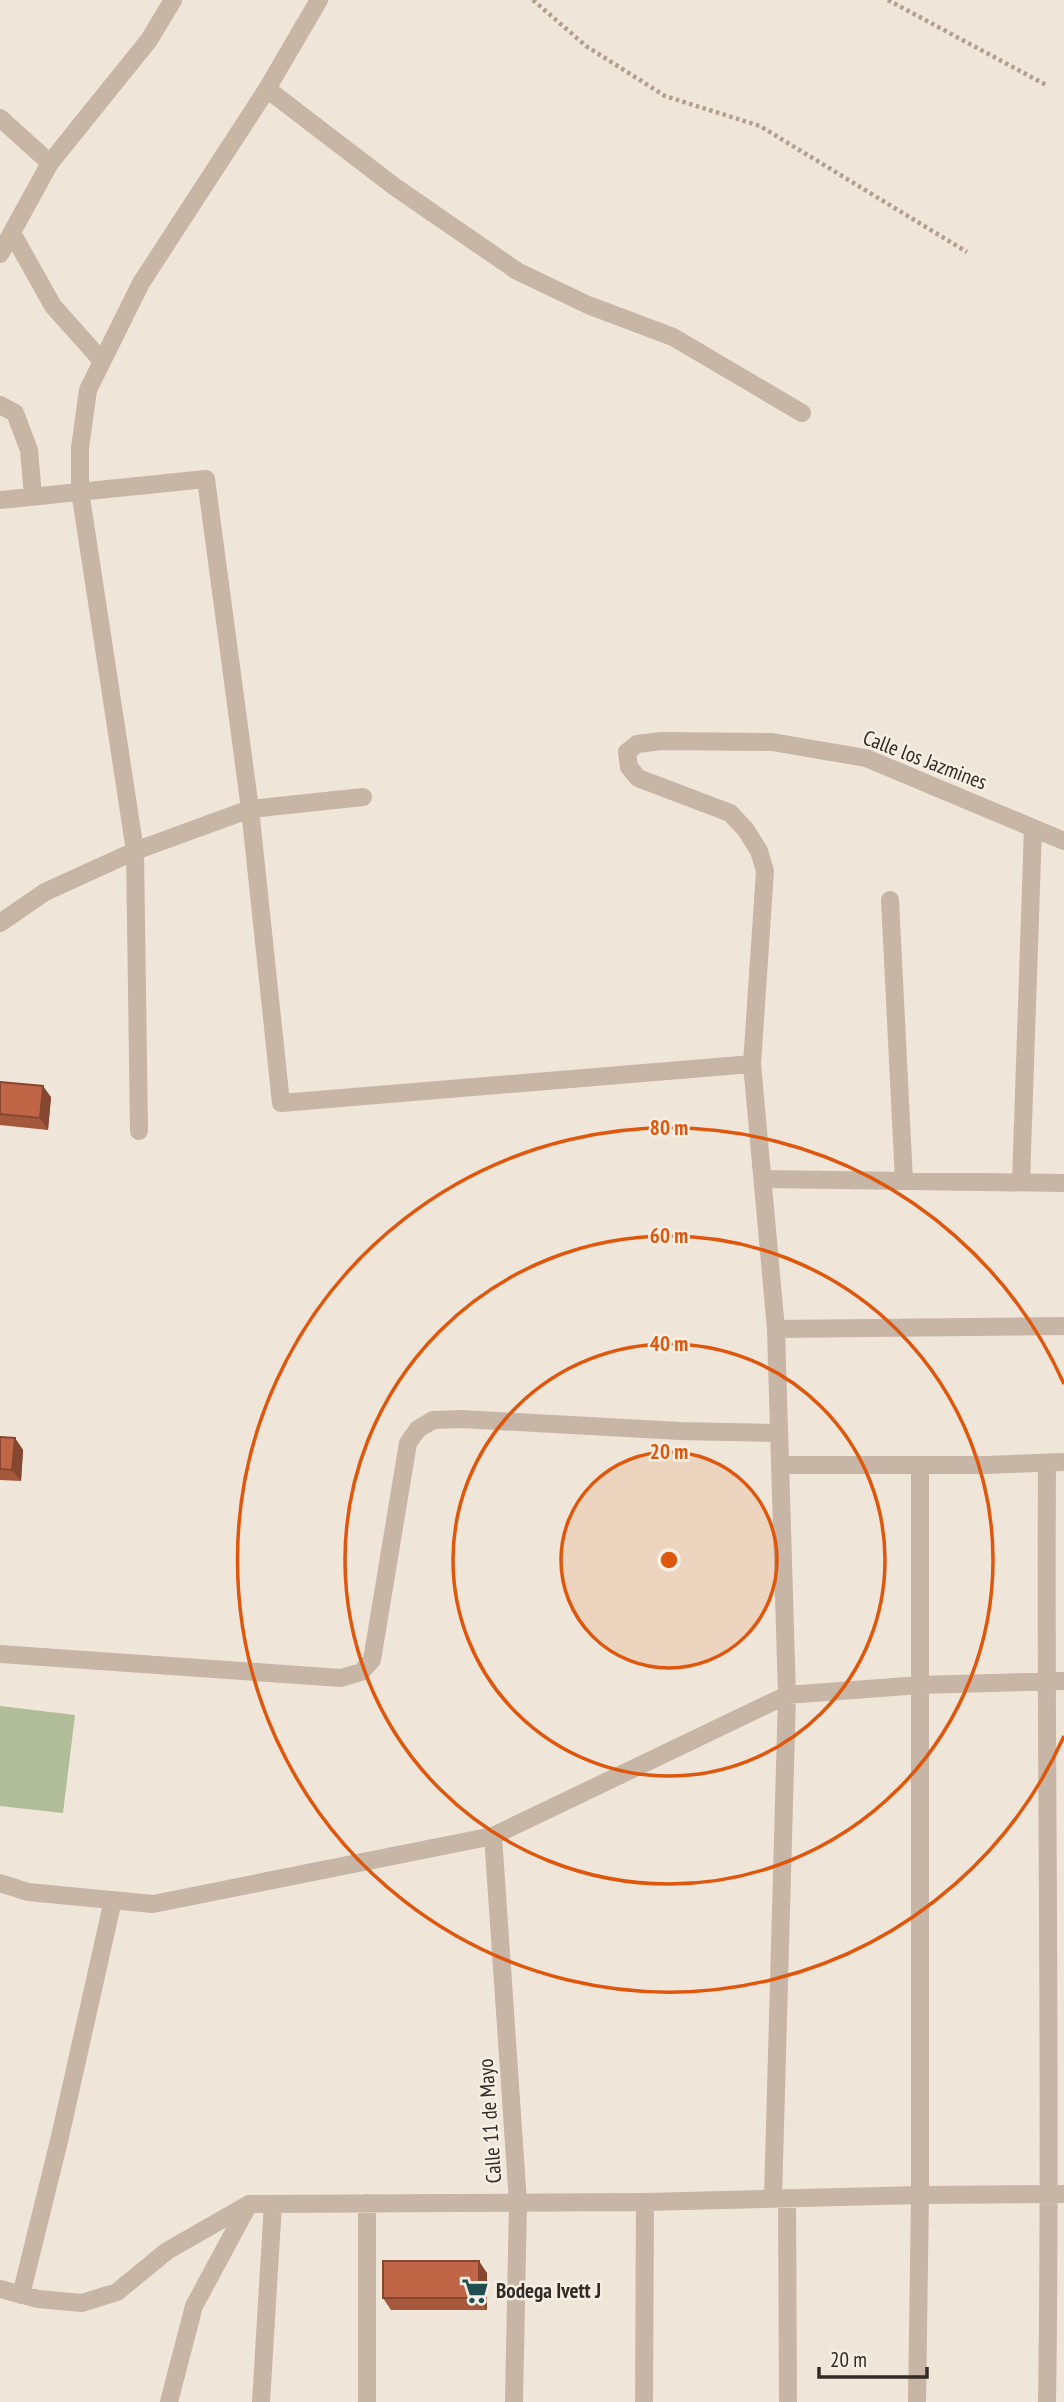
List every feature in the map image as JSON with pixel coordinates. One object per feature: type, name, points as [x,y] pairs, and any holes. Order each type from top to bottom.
[{"type":"street","points":[[0,254],[50,163],[149,40],[173,0]]},
{"type":"street","points":[[139,1131],[135,851],[80,491],[80,448],[88,390],[141,283],[267,89],[319,0]]},
{"type":"street","points":[[267,89],[395,187],[517,271],[588,305],[673,337],[802,413]]},
{"type":"street","points":[[0,118],[50,163]]},
{"type":"street","points":[[12,233],[53,306],[102,361]]},
{"type":"street","points":[[0,405],[15,413],[29,450],[33,496]]},
{"type":"street","points":[[0,500],[206,479],[250,808],[281,1103],[752,1064],[776,1329],[787,1695],[780,2198],[788,2402]]},
{"type":"street","name":"Calle los Jazmines","points":[[752,1064],[765,871],[759,851],[746,830],[730,813],[638,778],[627,760],[627,752],[637,744],[662,740],[772,742],[866,758],[1064,841]]},
{"type":"street","points":[[0,923],[45,892],[135,851],[250,808],[363,797]]},
{"type":"street","points":[[1021,1182],[1033,828]]},
{"type":"street","points":[[890,900],[904,1181]]},
{"type":"street","points":[[763,1179],[1064,1183]]},
{"type":"street","points":[[776,1329],[1064,1326]]},
{"type":"street","points":[[0,1654],[341,1678],[361,1672],[372,1660],[408,1443],[418,1429],[433,1420],[512,1420],[680,1431],[779,1433]]},
{"type":"street","points":[[780,1465],[1056,1462],[1045,1681],[1057,2194],[1047,2402]]},
{"type":"street","points":[[917,2402],[920,2195],[920,1465]]},
{"type":"street","points":[[0,1883],[27,1892],[153,1904],[493,1836],[787,1695],[920,1685],[1064,1681]]},
{"type":"street","name":"Calle 11 de Mayo","points":[[493,1836],[518,2202],[514,2402]]},
{"type":"street","points":[[20,2295],[59,2141],[113,1900]]},
{"type":"street","points":[[0,2289],[38,2300],[82,2303],[117,2292],[167,2251],[248,2204],[645,2202],[1057,2194]]},
{"type":"street","points":[[644,2402],[645,2202]]},
{"type":"street","points":[[367,2203],[367,2402]]},
{"type":"street","points":[[169,2402],[194,2306],[248,2204]]},
{"type":"street","points":[[261,2402],[273,2204]]},
{"type":"path","points":[[533,0],[586,46],[665,96],[760,126],[967,252]]},
{"type":"path","points":[[888,0],[1048,86]]},
{"type":"green space","points":[[0,1706],[75,1715],[63,1813],[0,1806]]},
{"type":"building","points":[[0,1082],[43,1086],[40,1118],[0,1114]]},
{"type":"building","points":[[0,1437],[15,1438],[12,1470],[0,1469]]},
{"type":"building","points":[[383,2261],[479,2261],[479,2298],[383,2298]]},
{"type":"place","name":"Bodega Ivett J","points":[[475,2291]]}]
